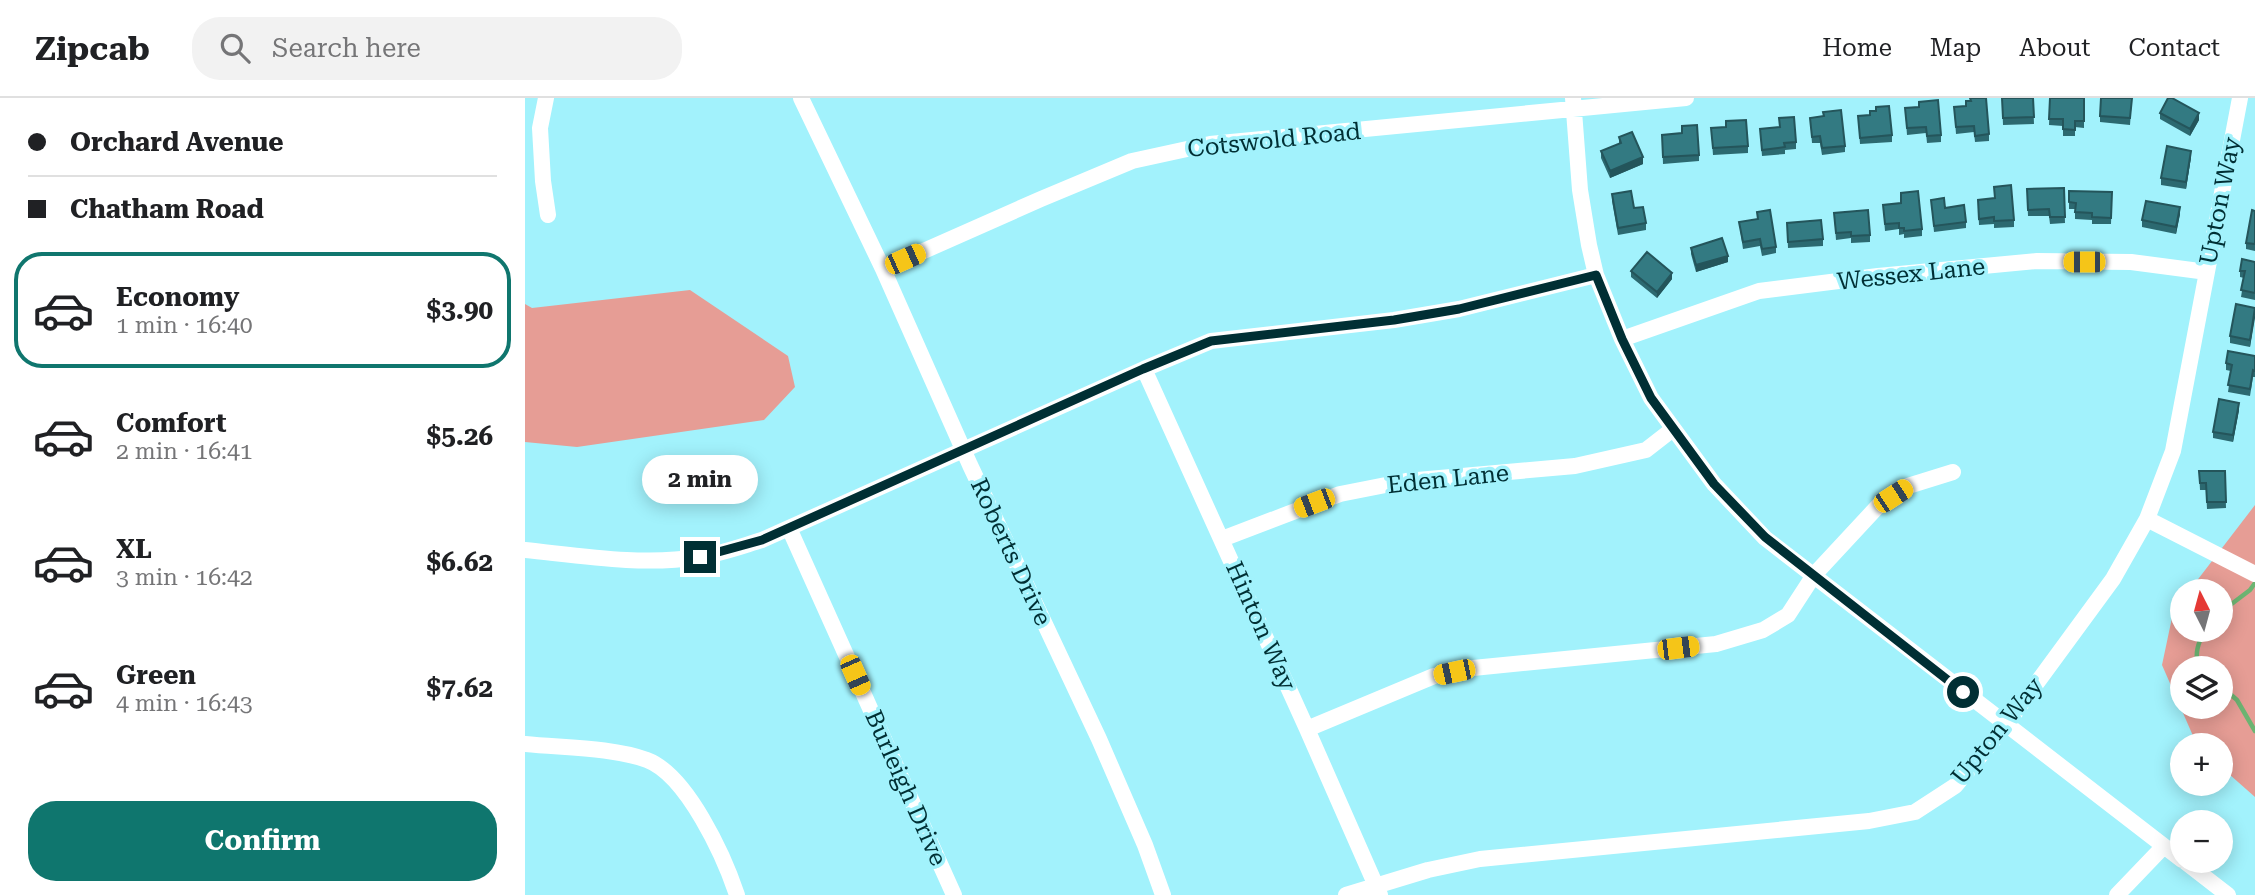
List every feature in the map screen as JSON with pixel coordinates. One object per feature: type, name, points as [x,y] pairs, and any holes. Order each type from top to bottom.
[{"type":"street","points":[[546,98],[540,128],[548,215]]},
{"type":"street","name":"Roberts Drive","points":[[801,98],[883,268],[964,451],[1099,739],[1145,845],[1163,895]]},
{"type":"street","name":"Cotswold Road","points":[[883,268],[1132,161],[1210,144],[1574,103],[1686,98]]},
{"type":"street","name":"Upton Way","points":[[1346,895],[1378,890],[1428,870],[1480,859],[1869,821],[1915,812],[1955,786],[2006,725],[2113,579],[2147,519],[2173,451],[2240,98]]},
{"type":"street","points":[[1574,103],[1580,190],[1596,275],[1622,339],[1651,398],[1714,484],[1765,537],[2170,850]]},
{"type":"street","name":"Wessex Lane","points":[[1622,339],[1759,291],[1878,276],[2037,261],[2131,262],[2207,272]]},
{"type":"street","points":[[525,550],[614,559],[700,557],[762,540],[1211,341],[1394,320],[1459,309],[1596,275]]},
{"type":"street","name":"Hinton Way","points":[[1143,369],[1222,539],[1378,890]]},
{"type":"street","name":"Eden Lane","points":[[1222,539],[1340,494],[1406,481],[1575,466],[1646,450],[1674,429]]},
{"type":"street","points":[[1307,729],[1434,676],[1473,668],[1716,644],[1763,630],[1788,615],[1815,575],[1879,505],[1908,486],[1953,472]]},
{"type":"street","points":[[2147,519],[2255,574]]},
{"type":"street","name":"Burleigh Drive","points":[[789,528],[954,895]]},
{"type":"street","points":[[525,744],[612,752],[647,760],[668,772],[702,818],[737,895]]},
{"type":"street","points":[[2117,895],[2164,846]]},
{"type":"street","points":[[2200,873],[2228,895]]},
{"type":"shaded area","points":[[690,290],[788,356],[795,387],[764,420],[577,447],[525,442],[525,304],[532,308]]},
{"type":"shaded area","points":[[2255,505],[2255,797],[2233,778],[2233,733],[2192,733],[2186,719],[2233,719],[2233,656],[2170,656],[2170,683],[2162,665],[2170,627],[2170,642],[2233,642],[2233,579],[2198,579]]},
{"type":"building","points":[[1970,98],[1986,98],[1989,134],[1975,136],[1974,126],[1956,127],[1954,107],[1966,106],[1966,101],[1971,101]]},
{"type":"building","points":[[2002,98],[2033,98],[2034,117],[2003,118]]},
{"type":"building","points":[[2050,98],[2084,98],[2084,121],[2075,121],[2075,130],[2063,129],[2063,119],[2049,119]]},
{"type":"building","points":[[2101,98],[2132,98],[2130,118],[2100,116]]},
{"type":"building","points":[[2168,98],[2199,113],[2190,129],[2160,113]]},
{"type":"building","points":[[1938,100],[1941,135],[1927,136],[1926,127],[1907,128],[1905,108],[1919,107],[1919,102]]},
{"type":"building","points":[[1889,106],[1892,135],[1860,138],[1858,116],[1870,115],[1870,111],[1876,111],[1876,107]]},
{"type":"building","points":[[1841,110],[1845,146],[1822,148],[1820,136],[1812,137],[1810,118],[1824,116],[1823,112]]},
{"type":"building","points":[[1794,117],[1796,142],[1784,143],[1785,147],[1762,150],[1760,129],[1780,127],[1779,118]]},
{"type":"building","points":[[1746,120],[1748,146],[1713,148],[1711,128],[1726,127],[1726,121]]},
{"type":"building","points":[[1697,125],[1699,155],[1663,157],[1662,135],[1682,133],[1682,126]]},
{"type":"building","points":[[1632,132],[1643,157],[1610,171],[1601,151],[1621,143],[1619,137]]},
{"type":"building","points":[[2167,146],[2191,151],[2186,182],[2161,178]]},
{"type":"building","points":[[2011,185],[2014,220],[1994,221],[1994,217],[1979,219],[1978,200],[1995,198],[1994,187]]},
{"type":"building","points":[[2064,188],[2065,217],[2050,217],[2049,209],[2028,210],[2027,189]]},
{"type":"building","points":[[1631,191],[1634,208],[1643,207],[1646,223],[1618,228],[1612,194]]},
{"type":"building","points":[[1918,191],[1922,229],[1904,231],[1904,228],[1899,228],[1899,223],[1885,224],[1883,205],[1901,203],[1901,193]]},
{"type":"building","points":[[2069,191],[2112,192],[2111,218],[2092,217],[2092,213],[2075,212],[2076,203],[2069,202]]},
{"type":"building","points":[[1944,198],[1945,208],[1964,205],[1966,222],[1934,226],[1931,200]]},
{"type":"building","points":[[2146,201],[2180,207],[2176,227],[2142,220]]},
{"type":"building","points":[[1770,210],[1776,247],[1762,249],[1760,239],[1743,242],[1739,222],[1758,219],[1757,212]]},
{"type":"building","points":[[1868,210],[1870,235],[1851,236],[1851,232],[1836,233],[1834,213]]},
{"type":"building","points":[[2252,210],[2255,211],[2255,244],[2246,243]]},
{"type":"building","points":[[1821,220],[1823,239],[1788,242],[1787,223]]},
{"type":"building","points":[[1722,238],[1728,256],[1696,265],[1691,248]]},
{"type":"building","points":[[1647,252],[1672,273],[1657,292],[1631,271]]},
{"type":"building","points":[[2242,259],[2255,262],[2255,293],[2241,290],[2245,271],[2240,271]]},
{"type":"building","points":[[2236,304],[2255,308],[2250,340],[2230,336]]},
{"type":"building","points":[[2228,351],[2255,356],[2255,371],[2253,370],[2250,389],[2228,385],[2232,365],[2226,363]]},
{"type":"building","points":[[2219,399],[2239,403],[2233,435],[2213,432]]},
{"type":"building","points":[[2199,471],[2225,471],[2226,502],[2207,502],[2206,483],[2200,483]]},
{"type":"waterway","points":[[2233,603],[2255,583]]},
{"type":"waterway","points":[[2197,656],[2199,642]]},
{"type":"waterway","points":[[2233,696],[2255,731]]},
{"type":"route","points":[[700,557],[762,540],[1211,341],[1394,320],[1459,309],[1596,275],[1622,339],[1651,398],[1714,484],[1765,537],[1963,692]]}]
